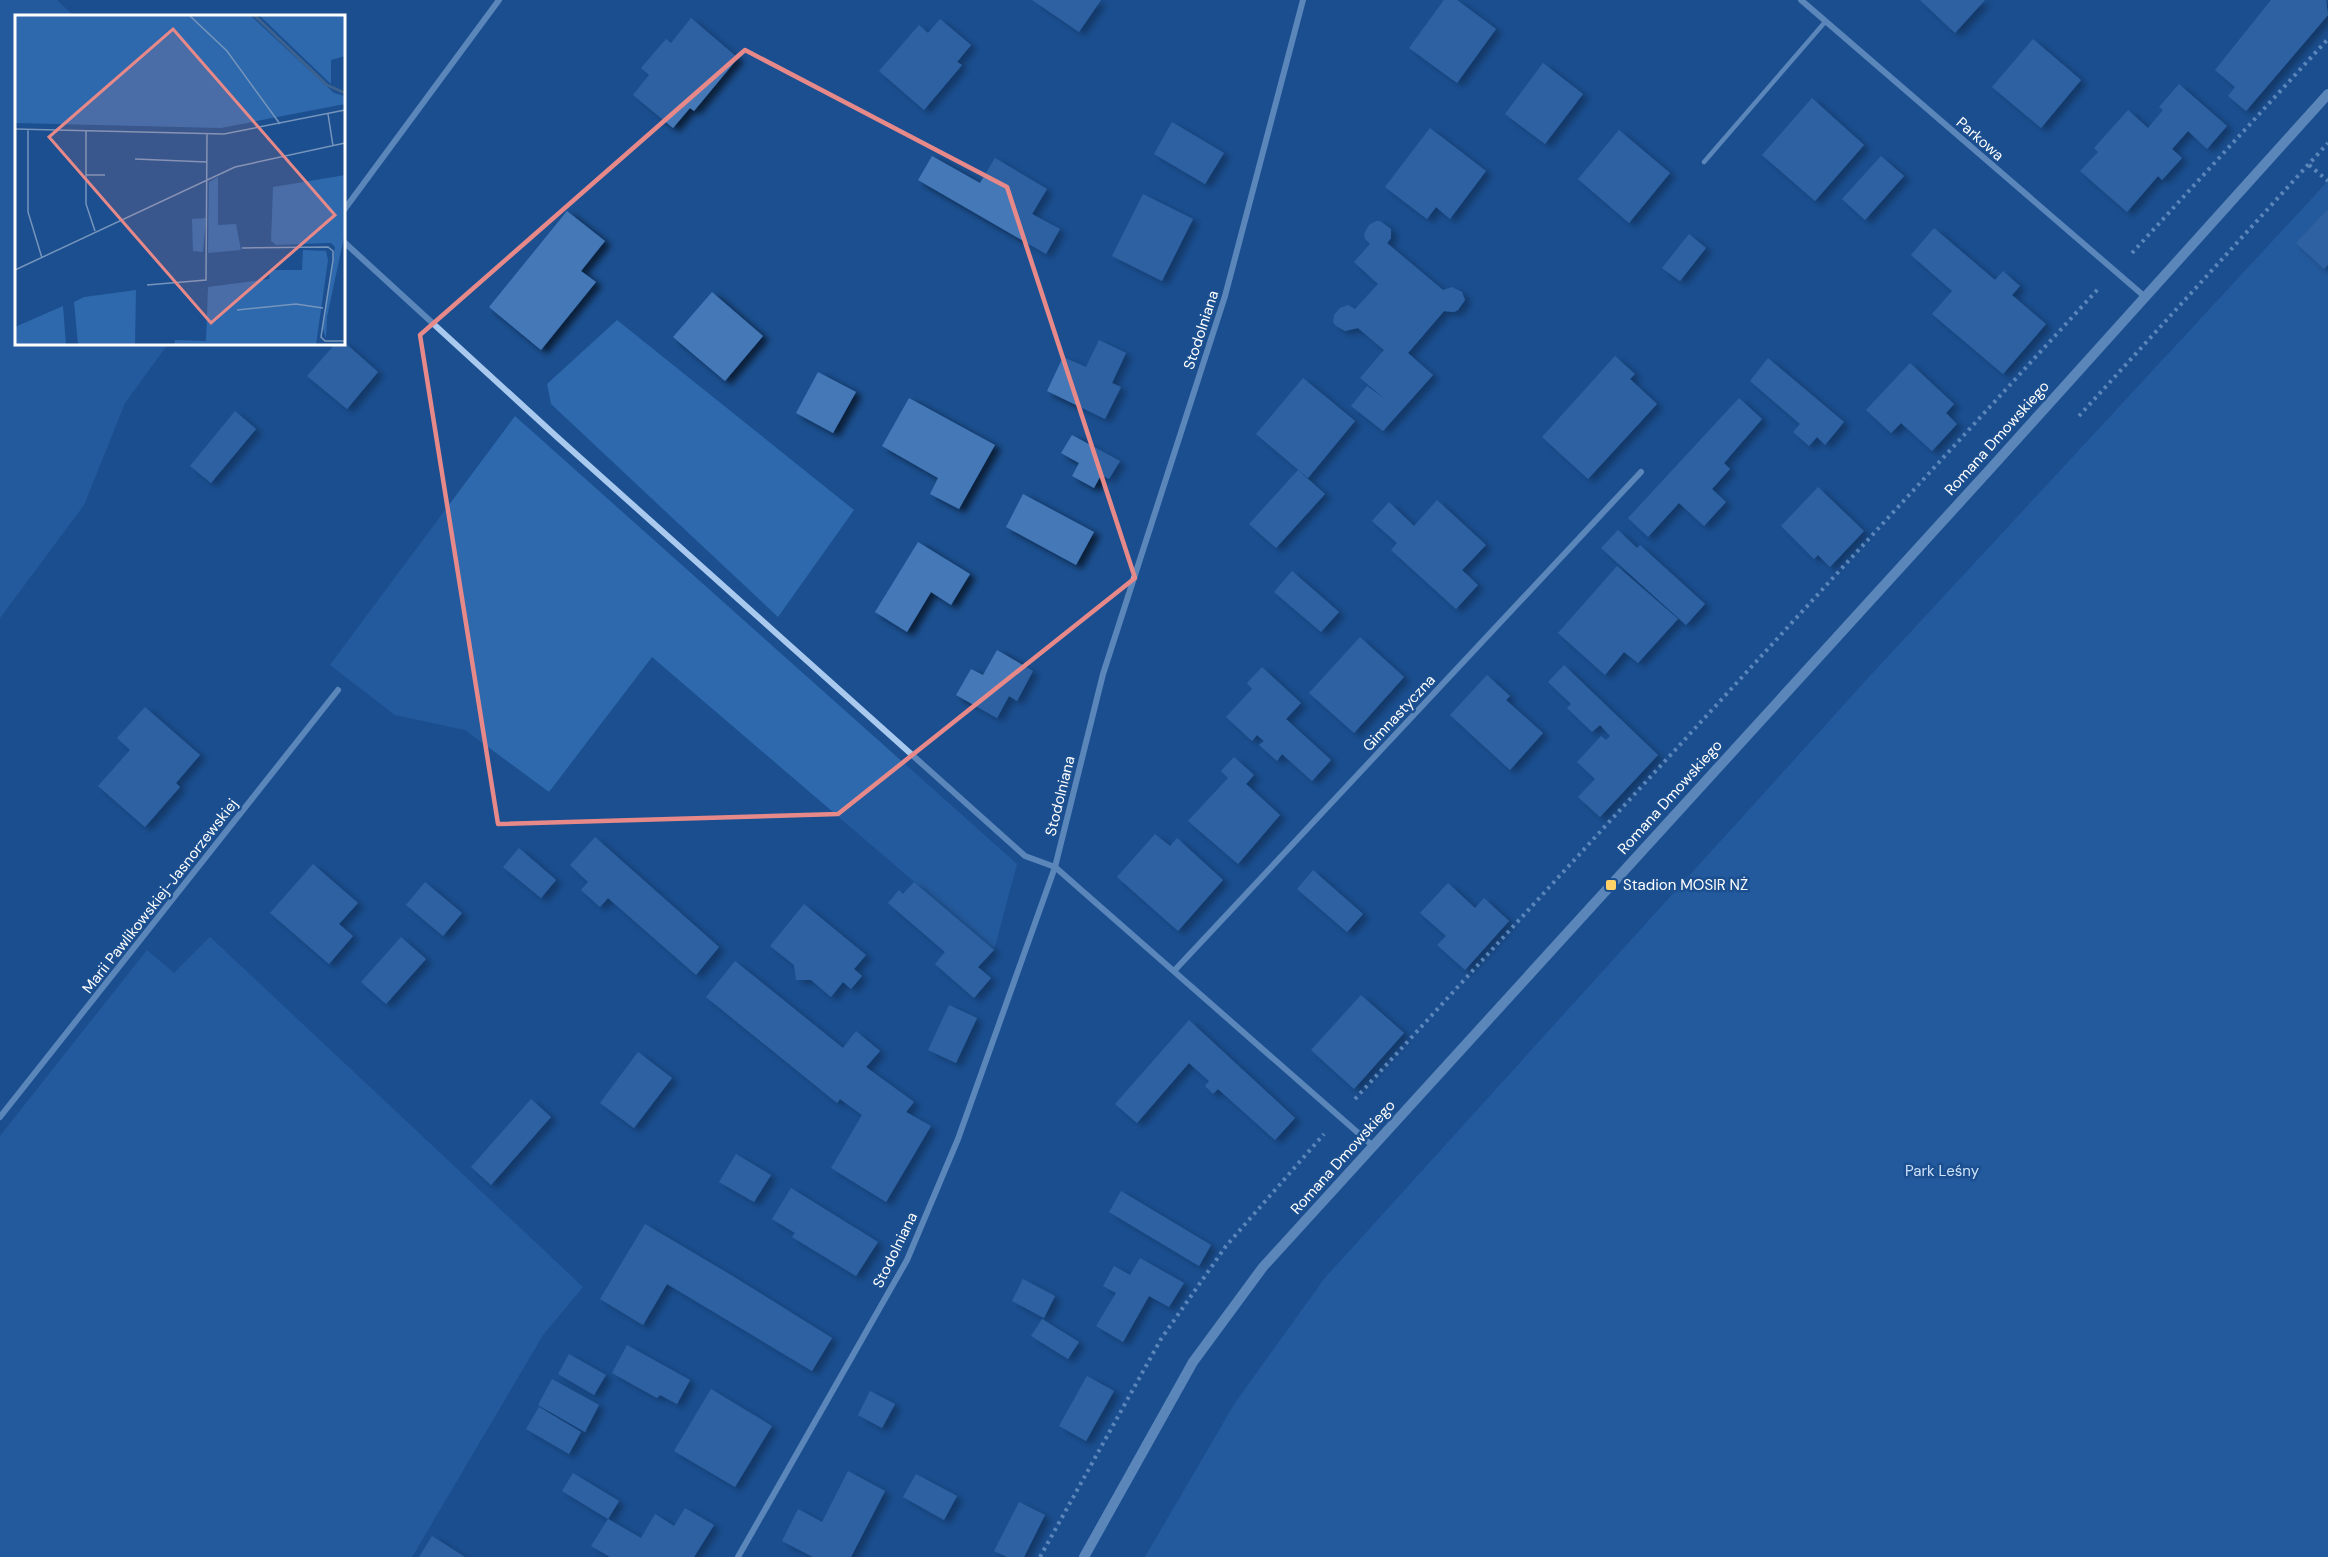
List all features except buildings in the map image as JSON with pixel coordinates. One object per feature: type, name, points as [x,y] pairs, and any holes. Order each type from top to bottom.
[{"type":"street","points":[[345,209],[500,0]]},
{"type":"street","name":"Stodolniana","points":[[738,1557],[907,1260],[958,1139],[1055,867],[1102,674],[1225,296],[1303,0]]},
{"type":"street","name":"Parkowa","points":[[1801,0],[2144,296]]},
{"type":"street","name":"Romana Dmowskiego","points":[[1084,1557],[1193,1362],[1263,1267],[1983,477],[2328,94]]},
{"type":"street","points":[[345,243],[566,445],[1025,856],[1055,867],[1373,1146]]},
{"type":"street","name":"Gimnastyczna","points":[[1174,971],[1641,472]]},
{"type":"street","name":"Marii Pawlikowskiej-Jasnorzewskiej","points":[[0,1117],[338,690]]},
{"type":"lane","points":[[1704,162],[1825,22]]},
{"type":"path","points":[[1040,1557],[1161,1340],[1226,1246],[1339,1116],[2328,39]]},
{"type":"path","points":[[2075,420],[2328,143]]},
{"type":"path","points":[[2309,165],[2328,181]]},
{"type":"highlighted area","points":[[745,50],[1007,187],[1135,578],[838,814],[498,824],[420,335]]},
{"type":"green space","points":[[0,0],[57,0],[73,15],[15,15],[15,345],[167,345],[125,403],[84,505],[0,618]]},
{"type":"green space","name":"Park Leśny","points":[[2328,181],[2328,1557],[1145,1557],[1235,1403],[1324,1279],[1870,676]]},
{"type":"green space","points":[[617,320],[854,510],[778,617],[551,404],[547,384]]},
{"type":"green space","points":[[515,416],[1017,864],[994,950],[652,657],[549,792],[465,730],[395,715],[330,665]]},
{"type":"green space","points":[[210,937],[583,1287],[543,1335],[412,1557],[0,1557],[0,1136],[147,950],[174,973]]},
{"type":"place","name":"Stadion MOSIR NŻ","points":[[1611,885]]}]
